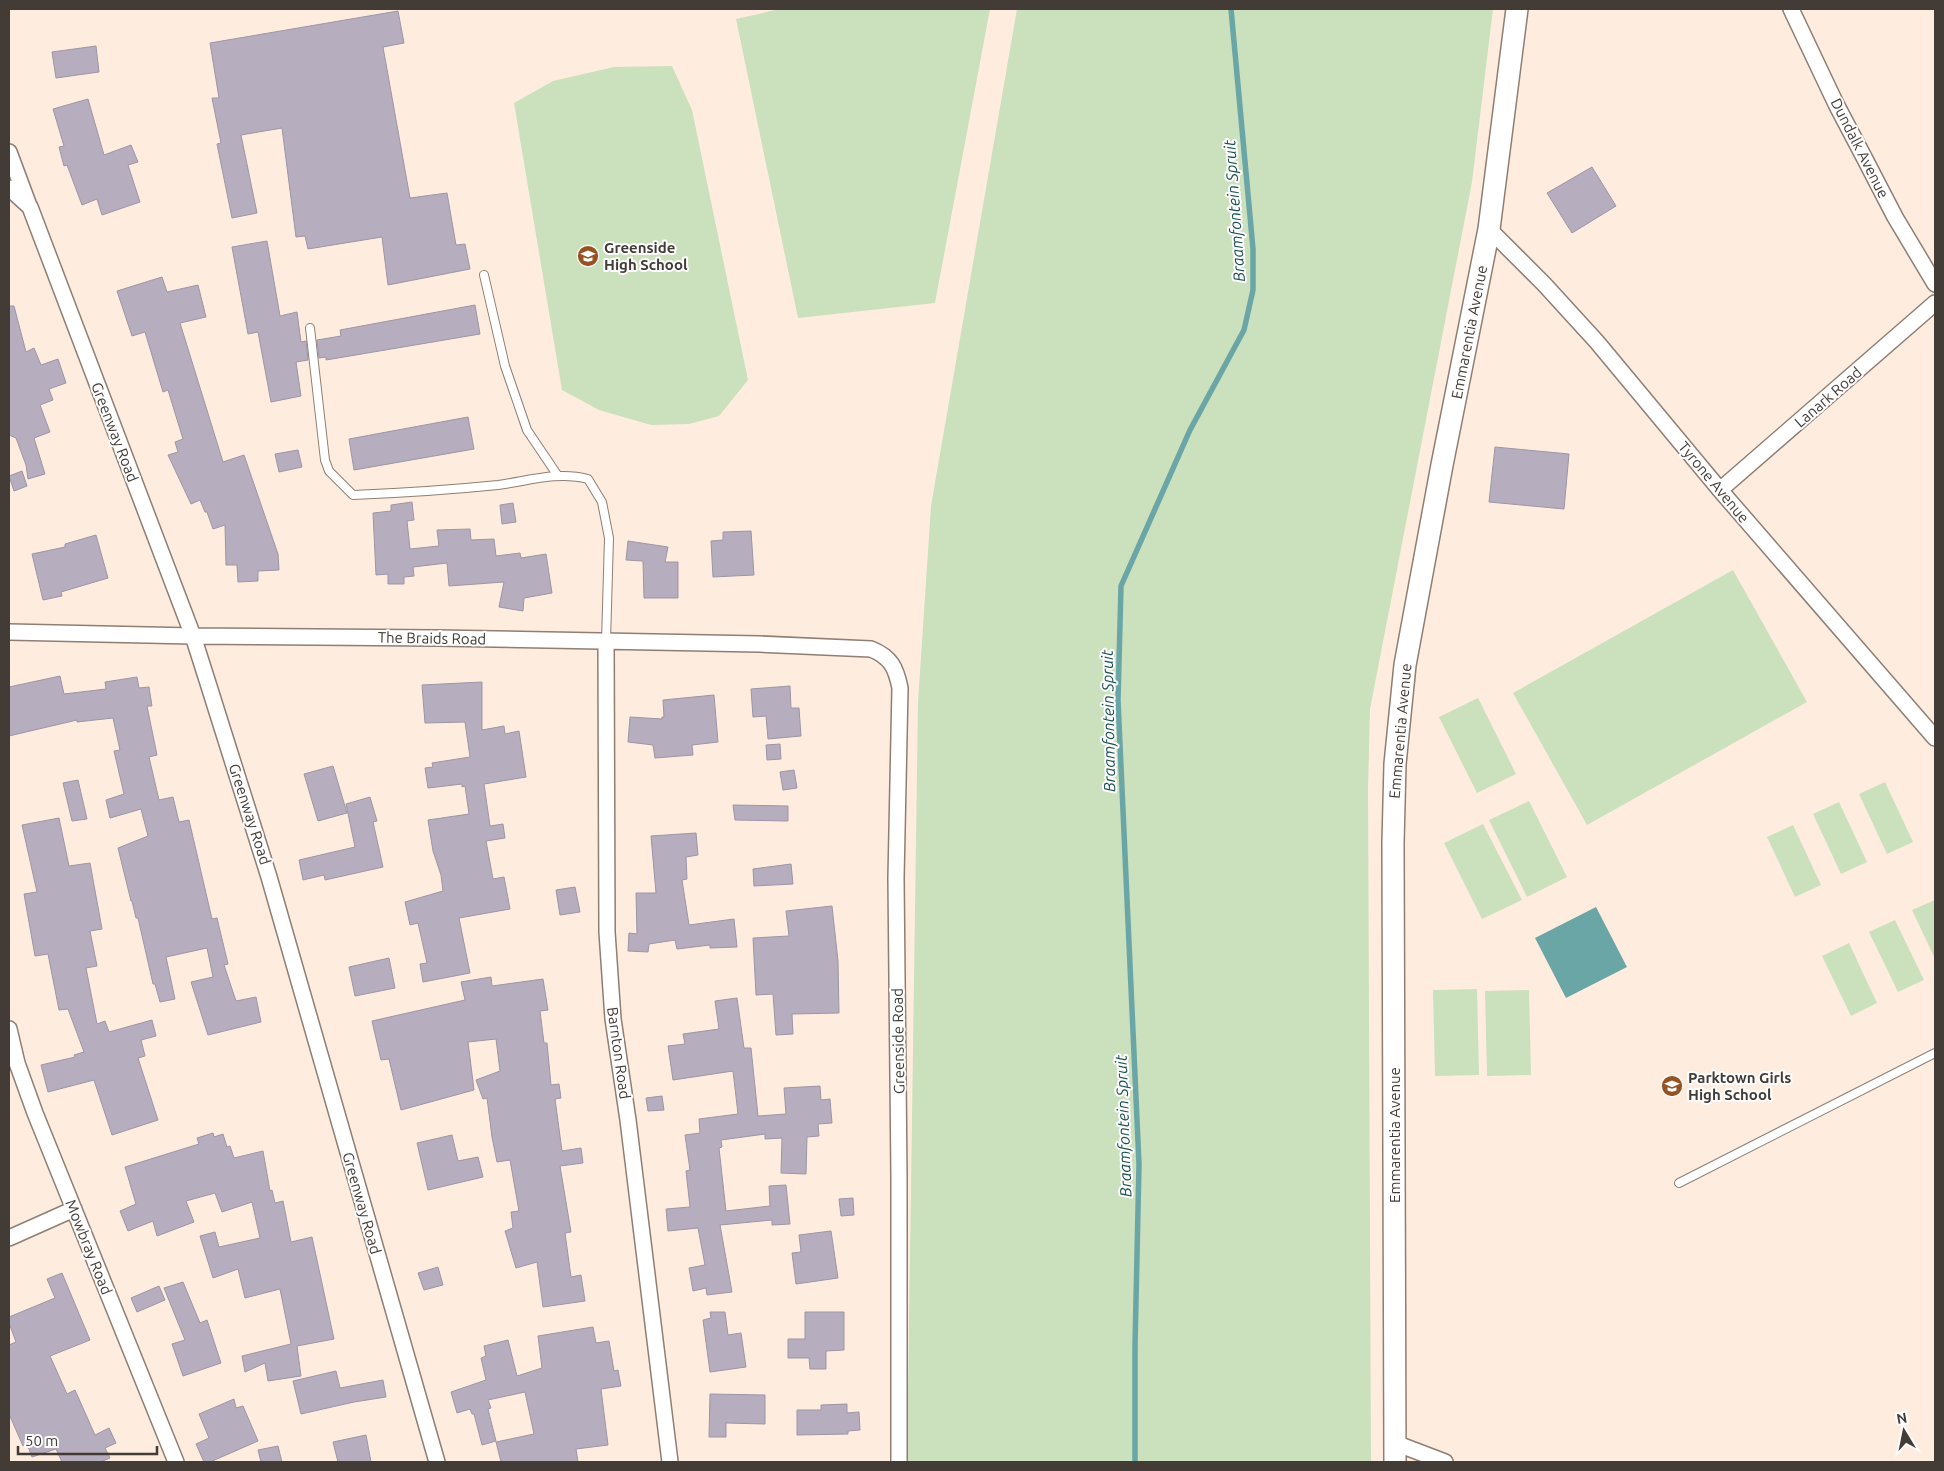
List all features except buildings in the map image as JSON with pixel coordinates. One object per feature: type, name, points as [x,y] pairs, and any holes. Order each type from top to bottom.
[{"type":"street","name":"Emmarentia Avenue","points":[[1395,1452],[1393,854],[1395,764],[1405,665],[1442,465],[1489,229],[1517,9]]},
{"type":"street","name":"Dundalk Avenue","points":[[1791,9],[1836,104],[1895,217],[1935,284]]},
{"type":"street","points":[[9,152],[30,207]]},
{"type":"street","name":"Greenway Road","points":[[9,188],[30,207],[193,636],[270,877],[437,1462]]},
{"type":"street","name":"Tyrone Avenue","points":[[1489,229],[1538,278],[1597,342],[1720,490],[1935,738]]},
{"type":"street","name":"Lanark Road","points":[[1720,490],[1935,304]]},
{"type":"street","name":"The Braids Road","points":[[9,632],[606,641],[855,648]]},
{"type":"street","name":"Barnton Road","points":[[606,641],[608,932],[613,1019],[628,1120],[670,1462]]},
{"type":"street","name":"Greenside Road","points":[[855,648],[871,649],[889,660],[896,670],[900,688],[896,878],[899,1462]]},
{"type":"street","name":"Mowbray Road","points":[[9,1029],[17,1063],[32,1105],[176,1462]]},
{"type":"street","points":[[9,1238],[74,1208]]},
{"type":"street","points":[[1395,1452],[1445,1462]]},
{"type":"lane","points":[[484,275],[505,366],[527,430],[558,476]]},
{"type":"lane","points":[[310,328],[325,460],[329,471],[352,495],[498,485],[558,476],[574,475],[588,479],[602,502],[609,538],[606,641]]},
{"type":"lane","points":[[1679,1183],[1935,1053]]},
{"type":"green space","points":[[780,9],[990,9],[935,303],[798,318],[736,19]]},
{"type":"green space","points":[[1017,9],[1493,9],[1472,182],[1370,709],[1368,789],[1371,1462],[907,1462],[918,702],[931,506]]},
{"type":"green space","points":[[672,66],[692,110],[748,380],[719,416],[689,424],[651,425],[599,410],[562,390],[514,103],[553,81],[614,67]]},
{"type":"green space","points":[[1733,570],[1807,702],[1587,825],[1513,693]]},
{"type":"green space","points":[[1478,698],[1516,774],[1477,793],[1439,717]]},
{"type":"green space","points":[[1885,782],[1913,842],[1887,854],[1859,794]]},
{"type":"green space","points":[[1529,801],[1567,877],[1527,897],[1489,820]]},
{"type":"green space","points":[[1839,802],[1867,862],[1841,874],[1813,814]]},
{"type":"green space","points":[[1483,824],[1522,900],[1482,919],[1444,843]]},
{"type":"green space","points":[[1793,825],[1821,885],[1795,897],[1767,837]]},
{"type":"green space","points":[[1935,900],[1935,959],[1912,910]]},
{"type":"green space","points":[[1895,920],[1924,980],[1898,992],[1869,932]]},
{"type":"green space","points":[[1849,943],[1877,1003],[1851,1016],[1822,956]]},
{"type":"green space","points":[[1477,989],[1479,1075],[1435,1076],[1433,990]]},
{"type":"green space","points":[[1529,990],[1531,1075],[1487,1076],[1485,991]]},
{"type":"water","points":[[1596,907],[1627,967],[1566,998],[1535,938]]},
{"type":"waterway","name":"Braamfontein Spruit","points":[[1135,1462],[1135,1346],[1139,1164],[1118,700],[1121,586],[1190,430],[1244,330],[1253,290],[1253,249],[1231,9]]},
{"type":"place","name":"Greenside High School","points":[[588,256]]},
{"type":"place","name":"Parktown Girls High School","points":[[1672,1086]]}]
